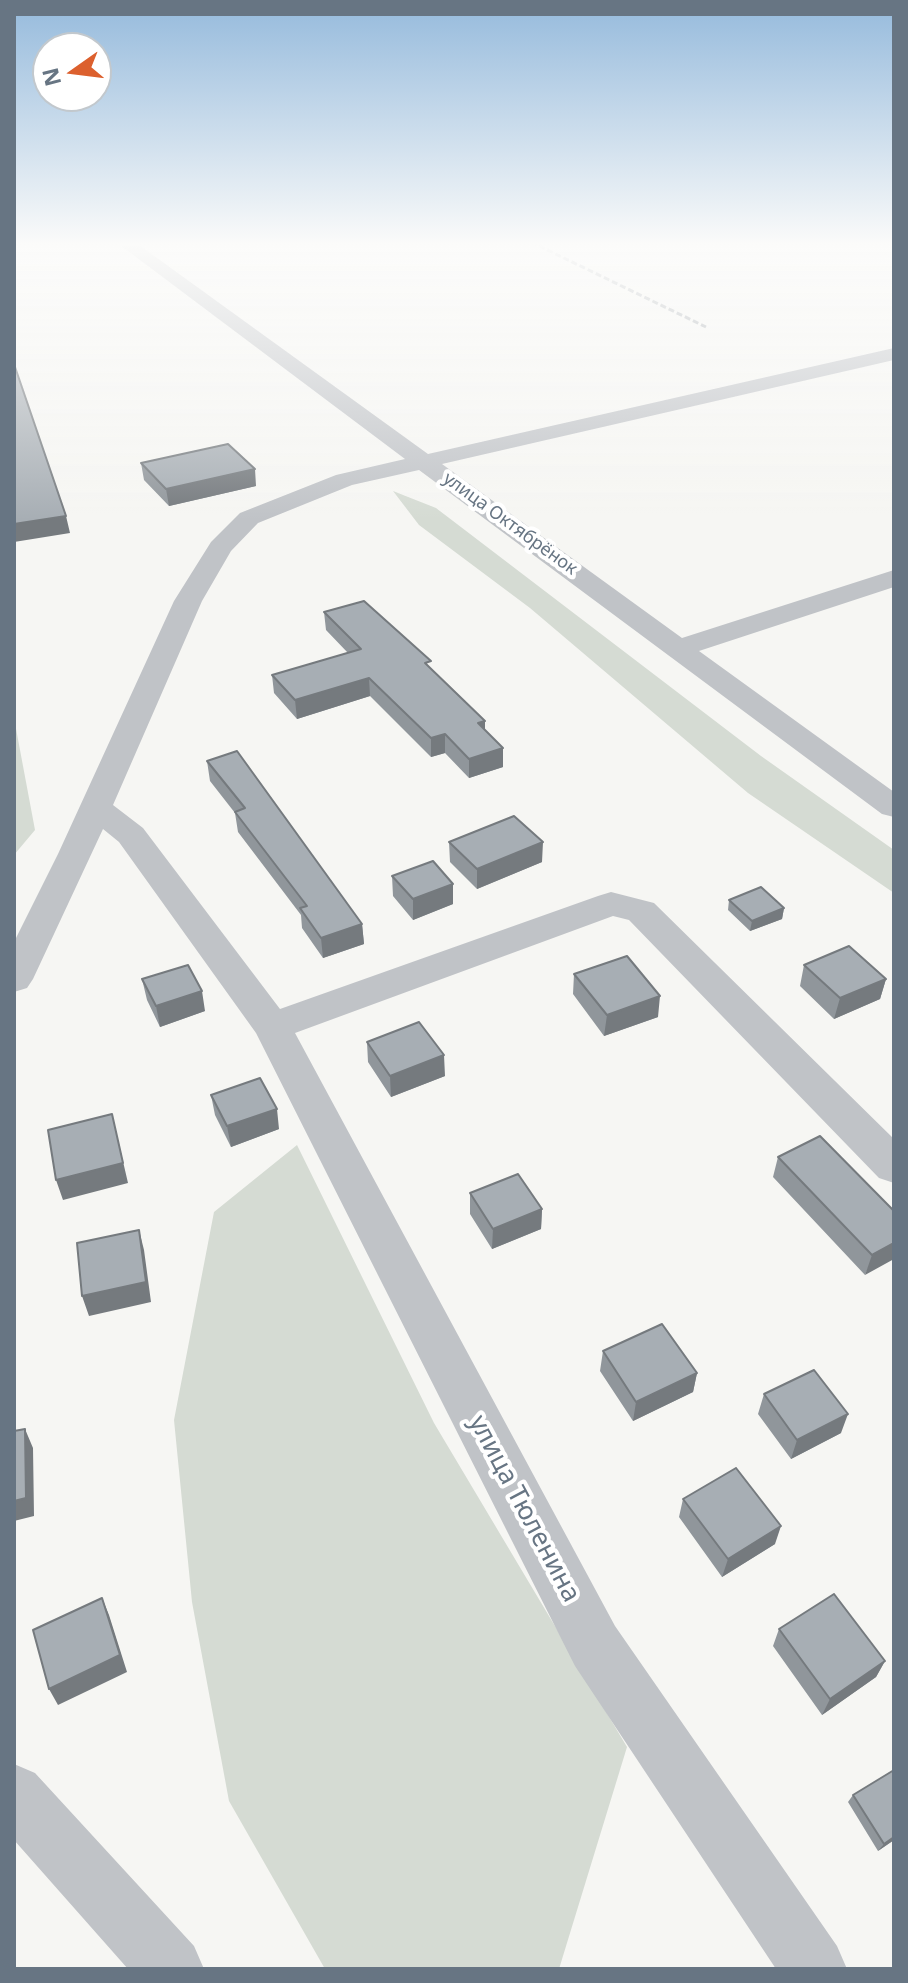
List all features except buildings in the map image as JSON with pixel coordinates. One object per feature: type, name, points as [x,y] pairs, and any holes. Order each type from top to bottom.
[{"type":"street","name":"улица Октябрёнок","points":[[251,335],[894,807]]},
{"type":"street","points":[[14,979],[53,903],[188,601],[220,547],[249,518],[344,480],[894,354]]},
{"type":"street","points":[[679,648],[894,578]]},
{"type":"street","name":"улица Тюленина","points":[[94,806],[131,835],[272,1027],[595,1646],[814,1969]]},
{"type":"street","points":[[272,1027],[611,904],[641,911],[894,1166]]},
{"type":"street","points":[[14,1794],[171,1969]]},
{"type":"shaded area","points":[[393,491],[436,508],[761,756],[894,850],[894,893],[748,793],[530,608],[419,525]]},
{"type":"shaded area","points":[[14,718],[35,830],[14,855]]},
{"type":"shaded area","points":[[297,1145],[434,1423],[627,1747],[559,1969],[325,1969],[229,1801],[192,1602],[174,1420],[214,1212]]}]
